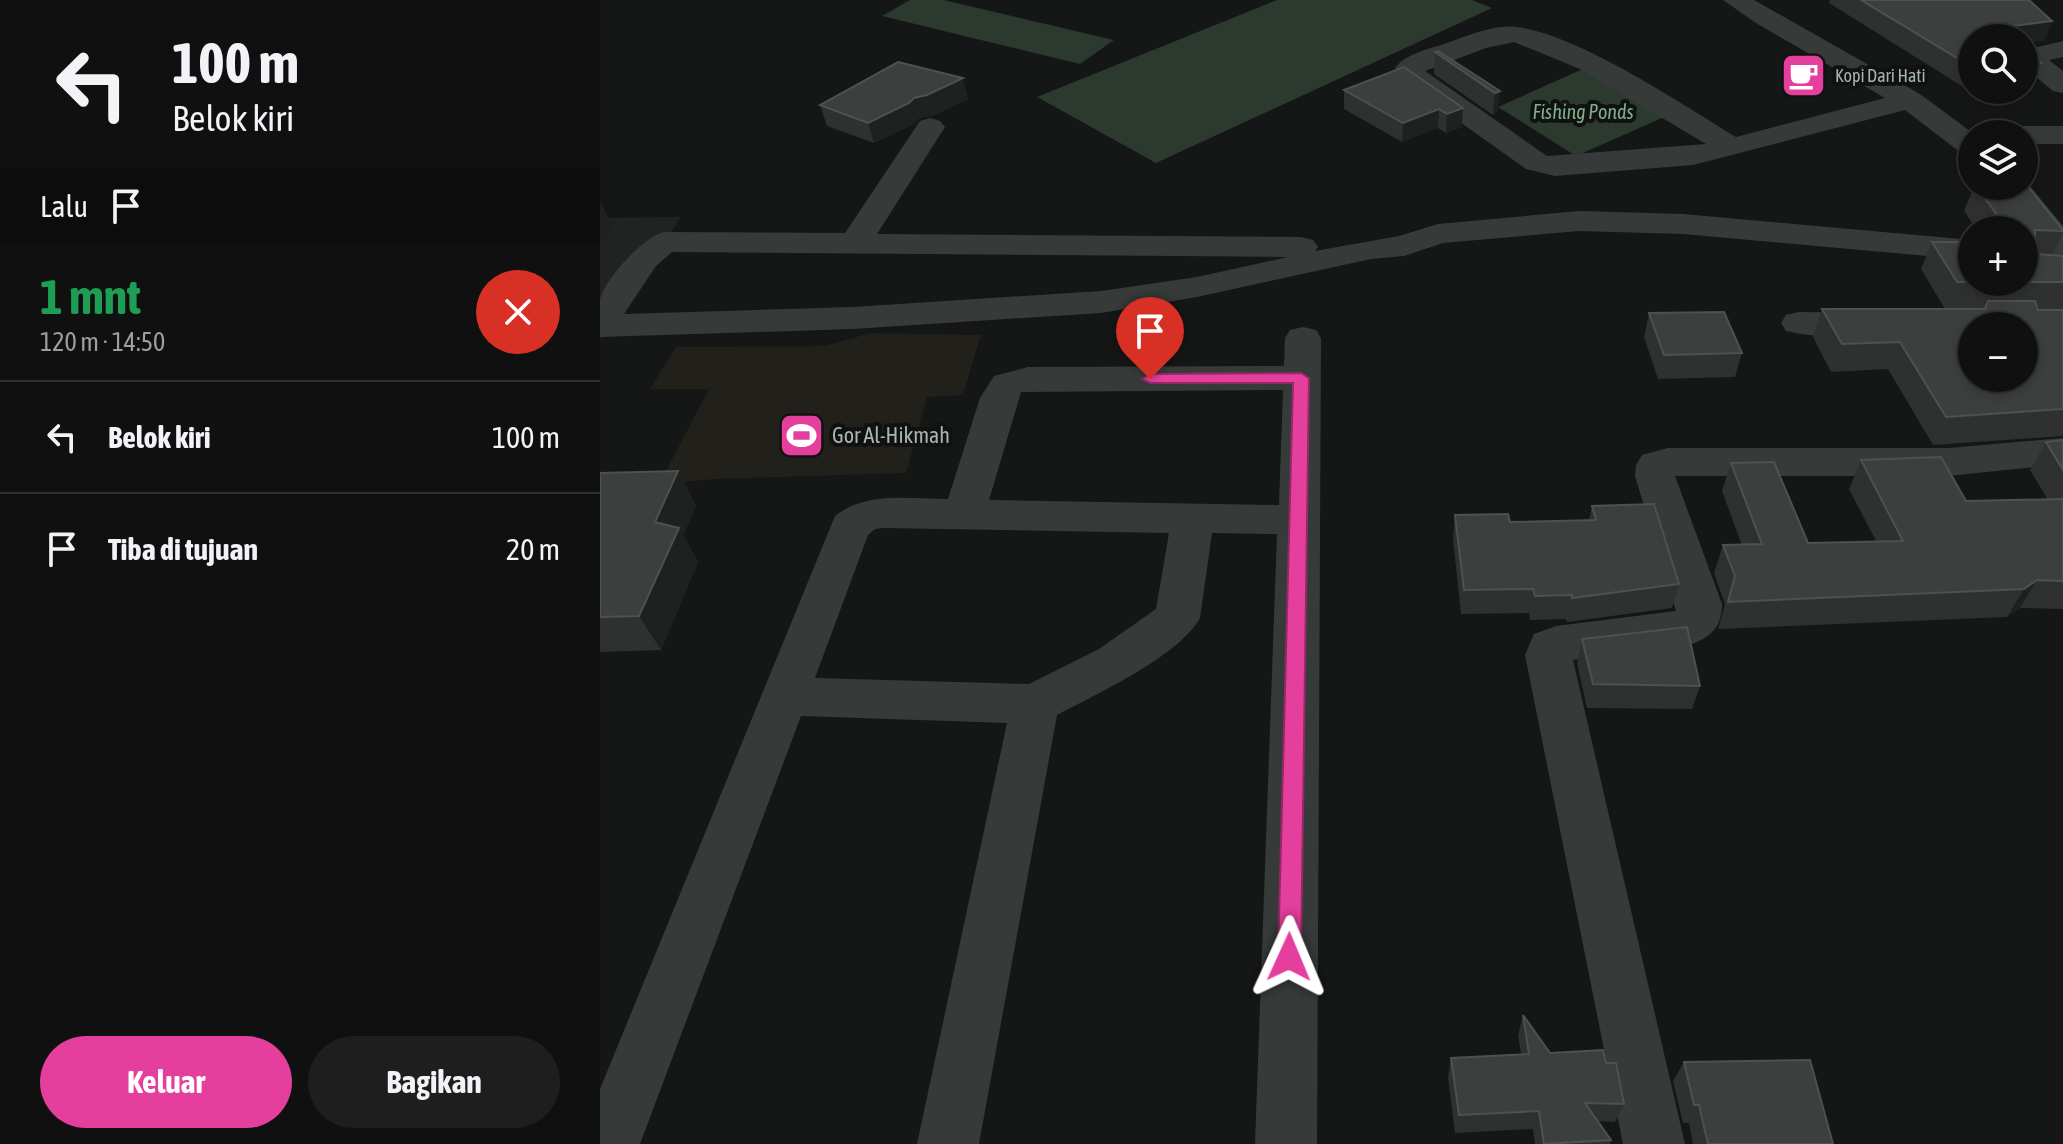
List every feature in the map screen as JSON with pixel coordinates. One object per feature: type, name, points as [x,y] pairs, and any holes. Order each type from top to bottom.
[{"type":"street","points":[[1736,0],[1788,33],[1910,100],[1958,132]]},
{"type":"street","points":[[1731,147],[1634,90],[1530,37],[1503,36],[1409,68],[1415,77],[1545,166],[1604,165],[1693,156],[1731,147],[1910,100]]},
{"type":"street","points":[[2058,39],[2028,57],[2063,85]]},
{"type":"street","points":[[855,243],[930,127]]},
{"type":"street","points":[[2038,135],[2063,135]]},
{"type":"street","points":[[2026,200],[2063,248]]},
{"type":"street","points":[[600,325],[853,318],[1101,302],[1197,287],[1467,230],[1613,220],[1958,249]]},
{"type":"street","points":[[600,325],[644,259],[664,242],[1387,248],[1456,255],[1604,246],[1694,246],[1958,264]]},
{"type":"street","points":[[1799,323],[1907,324]]},
{"type":"street","points":[[964,514],[999,398],[1007,384],[1028,379],[1302,358],[1286,1144]]},
{"type":"street","points":[[1654,1144],[1548,655],[1550,647],[1556,644],[1684,629],[1699,619],[1699,604],[1655,476],[1656,465],[1668,462],[1949,462],[2063,451]]},
{"type":"street","points":[[609,1144],[850,527],[864,515],[884,513],[1298,520]]},
{"type":"street","points":[[784,696],[1035,704],[1116,662],[1177,618],[1193,518]]},
{"type":"street","points":[[948,1144],[1035,704]]},
{"type":"shaded area","points":[[681,217],[600,339],[600,218]]},
{"type":"shaded area","name":"Gor Al-Hikmah","points":[[871,333],[981,335],[963,395],[927,397],[906,473],[716,479],[659,484],[709,389],[650,389],[676,347],[824,346]]},
{"type":"water","points":[[910,0],[944,0],[1114,40],[1080,64],[882,16]]},
{"type":"water","points":[[1277,0],[1472,0],[1492,8],[1156,163],[1037,97]]},
{"type":"water","name":"Fishing Ponds","points":[[1585,68],[1671,114],[1576,156],[1498,107]]},
{"type":"building","points":[[1861,0],[2029,0],[2052,21],[1958,24],[1958,59]]},
{"type":"building","points":[[1438,51],[1500,91],[1495,93],[1435,52]]},
{"type":"building","points":[[898,62],[963,78],[914,98],[868,123],[820,105]]},
{"type":"building","points":[[1404,67],[1463,108],[1447,114],[1439,109],[1403,123],[1344,90]]},
{"type":"building","points":[[2038,199],[2063,231],[2038,230],[2038,216],[1998,216],[1986,200]]},
{"type":"building","points":[[1932,242],[1958,242],[1958,282],[1957,282]]},
{"type":"building","points":[[2038,254],[2063,256],[2063,282],[2038,282]]},
{"type":"building","points":[[1988,301],[2035,301],[2038,310],[2063,310],[2063,409],[1946,417],[1900,342],[1842,344],[1822,309],[1985,309]]},
{"type":"building","points":[[1724,312],[1742,353],[1664,355],[1649,313]]},
{"type":"building","points":[[2063,440],[2063,470],[2046,442]]},
{"type":"building","points":[[1941,457],[1966,501],[2063,499],[2063,581],[2037,580],[2024,589],[1728,602],[1735,576],[1723,545],[1762,544],[1731,463],[1774,462],[1808,543],[1903,541],[1861,460]]},
{"type":"building","points":[[678,471],[655,522],[679,528],[639,616],[600,617],[600,473]]},
{"type":"building","points":[[1654,504],[1679,584],[1572,598],[1572,595],[1535,596],[1533,589],[1464,590],[1455,515],[1508,514],[1510,522],[1596,520],[1592,506]]},
{"type":"building","points":[[1687,627],[1700,686],[1593,684],[1582,639]]},
{"type":"building","points":[[1523,1015],[1550,1053],[1603,1050],[1606,1063],[1616,1063],[1624,1104],[1585,1103],[1611,1140],[1544,1144],[1539,1111],[1459,1115],[1451,1058],[1529,1054]]},
{"type":"building","points":[[1810,1060],[1833,1144],[1708,1144],[1699,1105],[1694,1105],[1684,1062]]},
{"type":"place","name":"Kopi Dari Hati","points":[[1804,75]]},
{"type":"place","name":"Gor Al-Hikmah","points":[[801,435]]},
{"type":"route","points":[[1150,379],[1301,378],[1289,957]]}]
